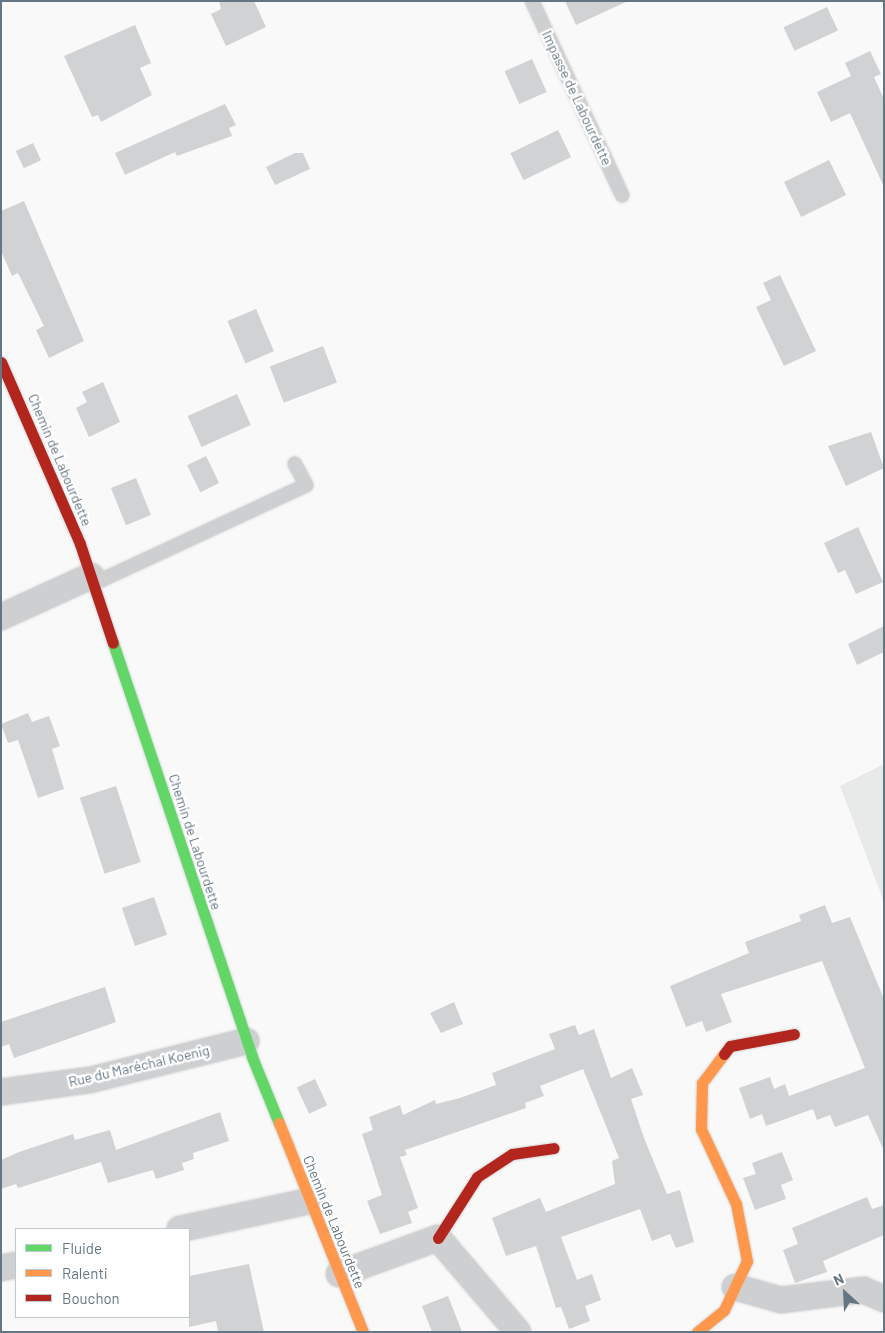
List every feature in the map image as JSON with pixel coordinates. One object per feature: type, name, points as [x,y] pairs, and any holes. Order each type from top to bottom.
[{"type":"street","name":"Chemin de Labourdette","points":[[1,362],[92,580],[246,1041],[363,1332]]},
{"type":"street","points":[[1,617],[92,580]]},
{"type":"street","points":[[697,1332],[724,1310],[747,1261],[736,1204],[701,1130],[702,1084],[730,1046],[794,1034]]},
{"type":"street","name":"Rue du Maréchal Koenig","points":[[1,1092],[90,1080],[246,1041]]},
{"type":"street","points":[[339,1274],[438,1238],[477,1177],[512,1154],[554,1148]]},
{"type":"street","points":[[185,1228],[310,1201]]},
{"type":"street","points":[[438,1238],[518,1332]]},
{"type":"street","points":[[1,1268],[15,1264]]},
{"type":"street","points":[[735,1287],[781,1300],[863,1290],[884,1298]]},
{"type":"lane","name":"Impasse de Labourdette","points":[[532,1],[622,195]]},
{"type":"lane","points":[[92,580],[306,486],[295,464]]},
{"type":"shaded area","points":[[884,764],[884,902],[840,786]]},
{"type":"building","points":[[219,1],[254,1],[266,27],[226,46],[211,14],[221,9]]},
{"type":"building","points":[[565,1],[628,1],[576,25]]},
{"type":"building","points":[[827,7],[838,31],[794,51],[783,27]]},
{"type":"building","points":[[135,25],[151,63],[140,68],[152,95],[101,122],[98,115],[92,117],[64,56]]},
{"type":"building","points":[[870,51],[881,74],[874,77],[884,99],[884,187],[850,113],[831,122],[817,92],[851,76],[845,63]]},
{"type":"building","points":[[532,59],[547,92],[519,104],[505,71]]},
{"type":"building","points":[[225,104],[236,125],[229,128],[232,136],[177,156],[175,152],[125,175],[115,153]]},
{"type":"building","points":[[558,130],[571,157],[524,180],[510,153]]},
{"type":"building","points":[[33,143],[41,160],[24,168],[16,151]]},
{"type":"building","points":[[295,153],[303,153],[310,169],[275,185],[266,167]]},
{"type":"building","points":[[829,160],[846,195],[801,217],[784,182]]},
{"type":"building","points":[[24,201],[84,341],[49,358],[36,330],[44,326],[18,273],[12,276],[1,251],[1,211]]},
{"type":"building","points":[[780,275],[816,351],[784,366],[756,307],[771,300],[763,283]]},
{"type":"building","points":[[256,309],[274,351],[245,363],[227,321]]},
{"type":"building","points":[[323,346],[337,382],[284,403],[270,366]]},
{"type":"building","points":[[103,382],[120,422],[89,437],[76,408],[87,402],[82,392]]},
{"type":"building","points":[[237,394],[251,425],[201,447],[188,416]]},
{"type":"building","points":[[871,432],[884,468],[846,486],[828,446]]},
{"type":"building","points":[[206,456],[219,483],[200,492],[187,465]]},
{"type":"building","points":[[136,478],[151,515],[126,525],[111,488]]},
{"type":"building","points":[[858,527],[883,582],[856,594],[845,570],[838,573],[824,543]]},
{"type":"building","points":[[884,626],[884,652],[857,665],[848,644]]},
{"type":"building","points":[[28,713],[32,722],[49,716],[60,746],[52,749],[64,789],[38,798],[18,740],[8,743],[1,724]]},
{"type":"building","points":[[116,786],[141,862],[105,874],[80,798]]},
{"type":"building","points":[[154,897],[167,935],[135,946],[122,908]]},
{"type":"building","points":[[825,905],[832,923],[850,917],[884,999],[884,1151],[868,1115],[835,1127],[830,1115],[817,1120],[813,1109],[766,1126],[762,1114],[750,1119],[739,1088],[770,1077],[774,1089],[785,1084],[789,1096],[865,1068],[822,961],[721,994],[732,1022],[706,1032],[702,1021],[686,1027],[670,986],[749,953],[745,942],[801,921],[799,915]]},
{"type":"building","points":[[105,987],[116,1022],[14,1058],[9,1044],[1,1047],[1,1022]]},
{"type":"building","points":[[454,1002],[463,1024],[441,1033],[430,1013]]},
{"type":"building","points":[[575,1025],[579,1035],[594,1029],[611,1078],[632,1068],[643,1095],[631,1099],[644,1138],[667,1194],[680,1190],[694,1242],[676,1248],[670,1234],[652,1241],[640,1209],[561,1237],[577,1280],[592,1274],[601,1300],[585,1306],[590,1321],[569,1329],[561,1307],[556,1308],[536,1246],[506,1256],[492,1218],[540,1198],[546,1212],[615,1184],[612,1161],[619,1158],[583,1069],[540,1086],[544,1096],[525,1103],[526,1108],[405,1150],[407,1155],[400,1157],[418,1208],[408,1212],[412,1223],[380,1234],[367,1201],[382,1195],[362,1134],[373,1130],[369,1117],[400,1105],[403,1115],[435,1100],[436,1104],[460,1098],[496,1085],[492,1073],[555,1049],[549,1034]]},
{"type":"building","points":[[315,1079],[327,1105],[309,1114],[297,1087]]},
{"type":"building","points":[[220,1112],[229,1141],[193,1153],[194,1159],[182,1163],[184,1170],[156,1179],[153,1170],[108,1183],[101,1162],[18,1188],[16,1184],[1,1189],[1,1160],[19,1152],[73,1134],[75,1140],[110,1130],[116,1150]]},
{"type":"building","points":[[782,1152],[793,1180],[781,1185],[786,1199],[755,1210],[743,1178],[756,1174],[752,1163]]},
{"type":"building","points":[[867,1197],[872,1209],[884,1205],[884,1235],[823,1261],[827,1272],[795,1283],[783,1250],[798,1244],[792,1228]]},
{"type":"building","points":[[249,1264],[264,1332],[218,1332],[216,1321],[189,1327],[190,1276]]},
{"type":"building","points":[[448,1296],[462,1332],[432,1332],[422,1306]]},
{"type":"traffic: fast","points":[[113,643],[252,1057],[279,1123]]},
{"type":"traffic: slow","points":[[697,1332],[724,1310],[747,1261],[736,1204],[701,1129],[702,1083],[724,1054]]},
{"type":"traffic: slow","points":[[279,1123],[363,1332]]},
{"type":"traffic: jam","points":[[1,362],[80,544],[113,643]]},
{"type":"traffic: jam","points":[[724,1054],[730,1046],[794,1034]]},
{"type":"traffic: jam","points":[[438,1238],[477,1177],[512,1154],[554,1148]]}]
